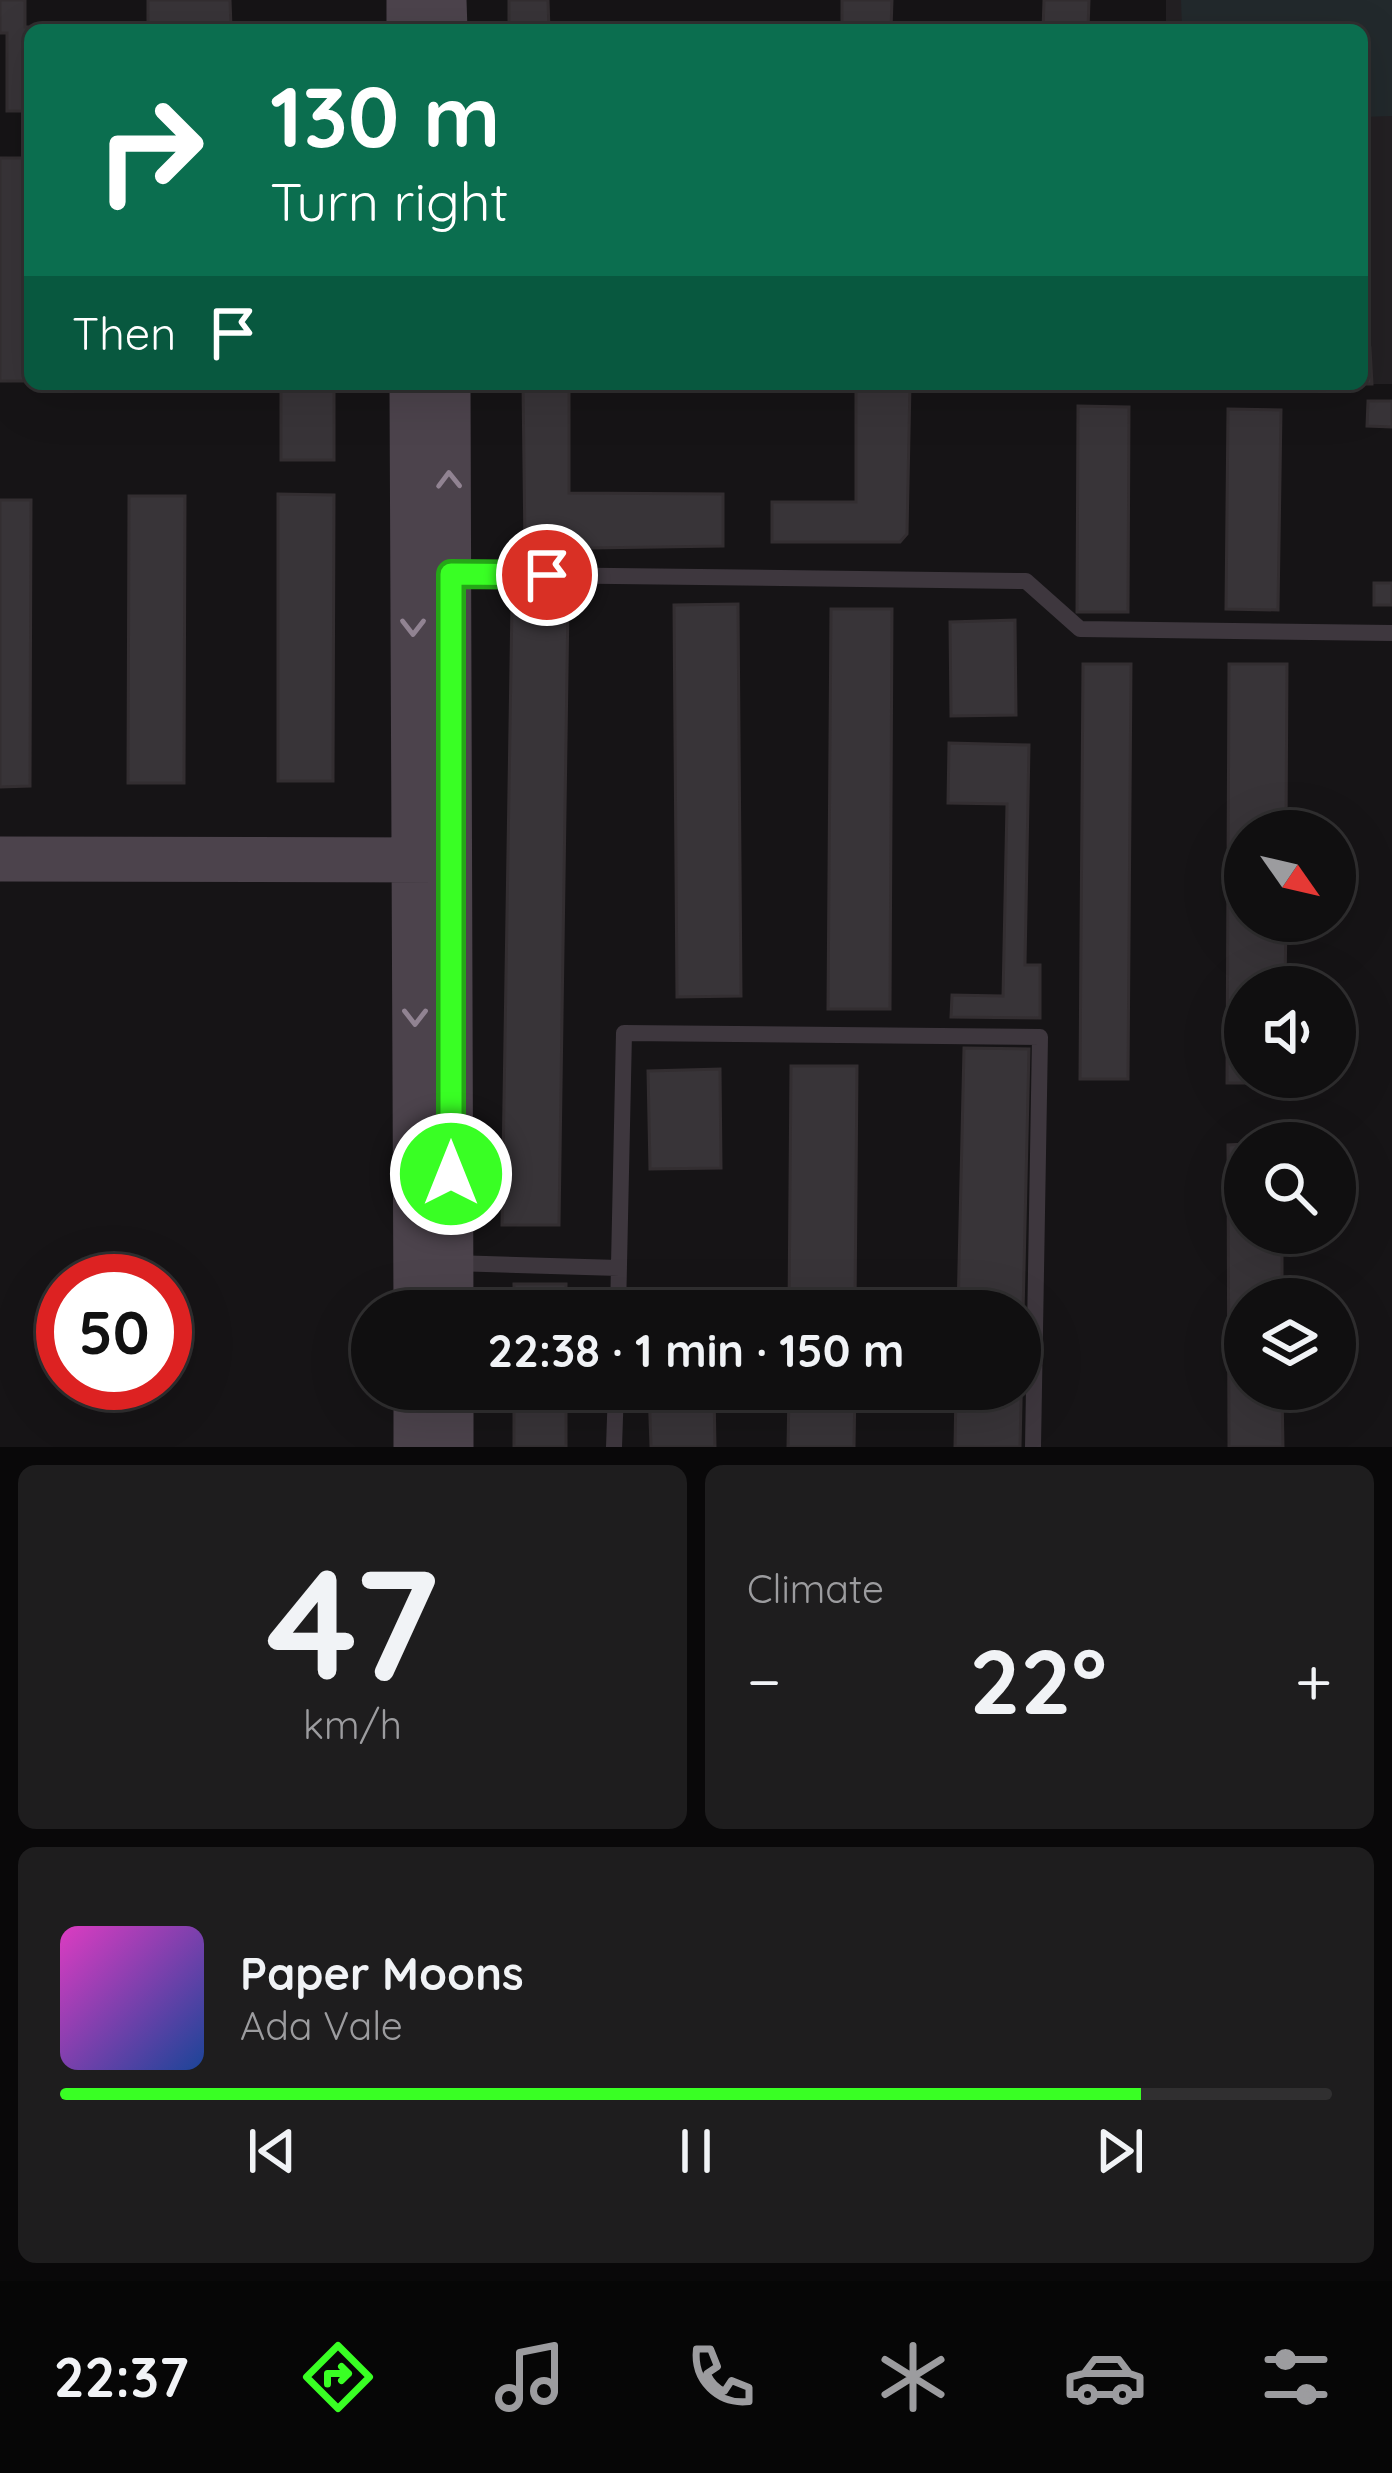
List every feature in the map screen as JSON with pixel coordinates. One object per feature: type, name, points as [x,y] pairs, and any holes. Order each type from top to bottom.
[{"type":"main road","points":[[413,390],[432,574]]},
{"type":"main road","points":[[443,1290],[434,1264],[432,574],[447,390]]},
{"type":"main road","points":[[0,859],[432,860]]},
{"type":"main road","points":[[424,1290],[434,1264]]},
{"type":"main road","points":[[416,1410],[416,1447]]},
{"type":"main road","points":[[451,1410],[451,1447]]},
{"type":"lane","points":[[432,574],[1026,581],[1080,629],[1392,633]]},
{"type":"lane","points":[[619,1290],[625,1033],[1040,1037],[1033,1447]]},
{"type":"lane","points":[[434,1264],[620,1268]]},
{"type":"lane","points":[[614,1447],[615,1410]]},
{"type":"shaded area","points":[[1166,0],[1392,0],[1392,384],[1368,384],[1368,24],[1166,24]]},
{"type":"shaded area","points":[[1181,0],[1392,0],[1392,116],[1368,117],[1368,24],[1182,24]]},
{"type":"building","points":[[0,0],[25,0],[24,111],[7,111],[7,33],[0,33]]},
{"type":"building","points":[[148,0],[230,0],[231,24],[148,24]]},
{"type":"building","points":[[509,0],[548,0],[549,24],[509,24]]},
{"type":"building","points":[[842,0],[892,0],[891,24],[842,24]]},
{"type":"building","points":[[1044,0],[1089,0],[1088,24],[1043,24]]},
{"type":"building","points":[[0,158],[24,158],[24,381],[0,381]]},
{"type":"building","points":[[1370,348],[1372,384],[1368,384]]},
{"type":"building","points":[[281,390],[334,390],[334,460],[281,460]]},
{"type":"building","points":[[523,390],[569,390],[569,493],[723,494],[723,546],[525,549]]},
{"type":"building","points":[[856,390],[910,390],[907,534],[900,542],[772,542],[772,502],[856,502]]},
{"type":"building","points":[[1368,401],[1392,401],[1392,427],[1367,426]]},
{"type":"building","points":[[1078,406],[1129,407],[1128,612],[1077,612]]},
{"type":"building","points":[[1228,409],[1281,410],[1278,610],[1226,609]]},
{"type":"building","points":[[278,494],[334,495],[333,781],[278,781]]},
{"type":"building","points":[[129,496],[185,496],[184,783],[128,783]]},
{"type":"building","points":[[0,500],[31,500],[30,786],[0,787]]},
{"type":"building","points":[[1374,583],[1392,583],[1392,605],[1374,605]]},
{"type":"building","points":[[512,602],[568,603],[559,1225],[502,1225]]},
{"type":"building","points":[[738,604],[741,996],[677,997],[674,605]]},
{"type":"building","points":[[831,609],[892,609],[890,1009],[828,1009]]},
{"type":"building","points":[[1015,620],[1016,715],[951,716],[950,622]]},
{"type":"building","points":[[1083,664],[1131,664],[1128,1079],[1080,1079]]},
{"type":"building","points":[[1229,664],[1287,664],[1286,810],[1228,810]]},
{"type":"building","points":[[949,743],[1029,745],[1025,965],[1040,965],[1040,1018],[951,1017],[952,995],[1003,996],[1007,804],[948,803]]},
{"type":"building","points":[[1228,942],[1286,942],[1285,966],[1228,966]]},
{"type":"building","points":[[964,1048],[1029,1049],[1024,1290],[958,1290]]},
{"type":"building","points":[[791,1066],[857,1066],[855,1290],[789,1290]]},
{"type":"building","points":[[720,1069],[721,1168],[650,1169],[648,1071]]},
{"type":"building","points":[[1228,1254],[1282,1254],[1282,1278],[1228,1278]]},
{"type":"building","points":[[514,1284],[566,1284],[566,1290],[514,1290]]},
{"type":"building","points":[[514,1410],[566,1410],[566,1447],[514,1447]]},
{"type":"building","points":[[650,1410],[714,1410],[715,1447],[651,1447]]},
{"type":"building","points":[[789,1410],[855,1410],[854,1447],[788,1447]]},
{"type":"building","points":[[956,1410],[1021,1410],[1020,1447],[955,1447]]},
{"type":"building","points":[[1229,1410],[1282,1410],[1283,1447],[1229,1447]]},
{"type":"route","points":[[451,1174],[451,574],[547,575]]}]
